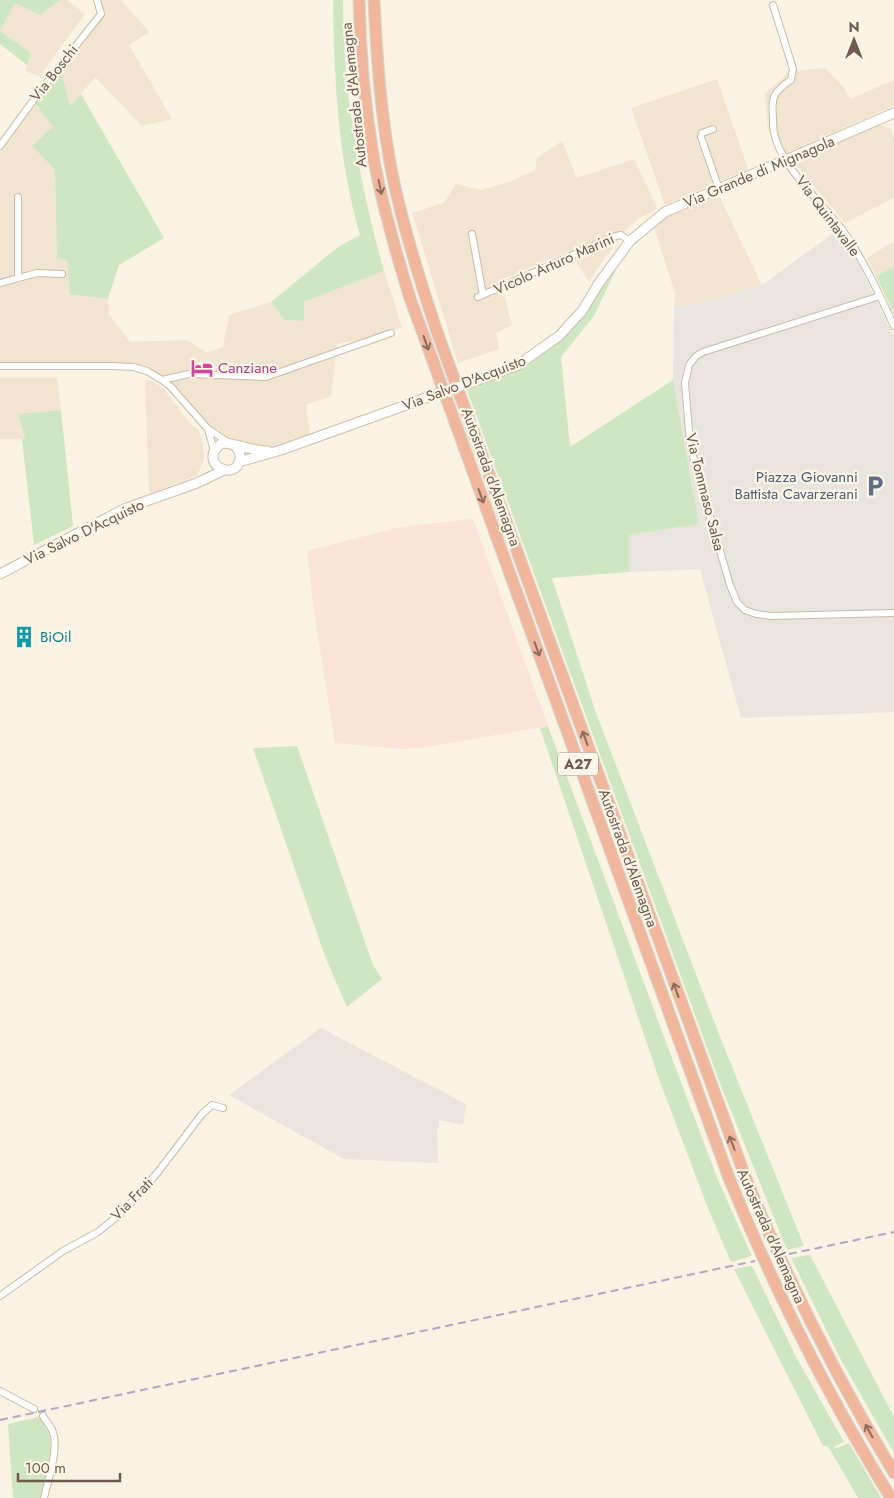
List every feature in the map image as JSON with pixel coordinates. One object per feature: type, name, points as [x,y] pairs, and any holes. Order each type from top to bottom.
[{"type":"highway","name":"Autostrada d'Alemagna","points":[[359,0],[362,63],[374,160],[391,233],[410,298],[729,1178],[751,1232],[798,1332],[857,1442],[891,1498]]},
{"type":"highway","name":"Autostrada d'Alemagna","points":[[374,0],[376,56],[380,95],[393,176],[418,277],[437,332],[746,1179],[788,1276],[830,1362],[894,1473]]},
{"type":"street","name":"Via Boschi","points":[[0,146],[40,91],[101,14],[97,0]]},
{"type":"street","name":"Via Quintavalle","points":[[773,5],[793,70],[791,80],[783,85],[774,95],[771,104],[774,134],[786,161],[844,232],[859,254],[894,326]]},
{"type":"street","name":"Via Grande di Mignagola","points":[[630,241],[665,212],[894,113]]},
{"type":"street","points":[[713,129],[702,133],[701,137],[719,189]]},
{"type":"street","points":[[18,197],[18,278]]},
{"type":"street","name":"Vicolo Arturo Marini","points":[[472,234],[480,296],[616,236],[621,235],[630,241]]},
{"type":"street","name":"Via Salvo D'Acquisto","points":[[0,574],[124,509],[197,483],[224,470],[234,468],[239,462],[281,450],[518,365],[559,336],[582,310],[630,241]]},
{"type":"street","points":[[0,283],[37,273],[62,274]]},
{"type":"street","name":"Via Tommaso Salsa","points":[[880,296],[703,352],[696,356],[689,365],[684,383],[690,443],[730,585],[737,602],[745,610],[771,616],[894,613]]},
{"type":"street","points":[[162,380],[189,374],[266,377],[391,333]]},
{"type":"street","points":[[0,366],[133,367],[147,371],[162,380],[179,395],[208,429],[238,449],[239,462]]},
{"type":"street","points":[[208,429],[215,464],[224,470]]},
{"type":"street","points":[[197,483],[208,472],[213,454],[222,443],[231,444]]},
{"type":"street","name":"Via Salvo D'Acquisto","points":[[231,444],[256,450],[281,450]]},
{"type":"street","name":"Via Frati","points":[[0,1296],[63,1251],[98,1232],[124,1211],[158,1172],[202,1114],[212,1105],[223,1108]]},
{"type":"street","points":[[0,1392],[34,1409]]},
{"type":"street","points":[[43,1416],[52,1430],[54,1441],[54,1450],[44,1498]]},
{"type":"shaded area","points":[[60,0],[67,0],[85,14],[39,77],[25,70],[31,53],[0,31],[15,3],[40,15]]},
{"type":"shaded area","points":[[98,0],[121,0],[149,32],[129,45],[172,119],[142,126],[95,77],[70,107],[60,66],[96,17]]},
{"type":"shaded area","points":[[825,68],[845,89],[850,99],[894,80],[894,106],[781,155],[768,130],[765,94],[789,72]]},
{"type":"shaded area","points":[[717,79],[748,169],[665,205],[631,108]]},
{"type":"shaded area","points":[[34,102],[53,127],[32,146],[55,170],[57,258],[67,261],[70,293],[108,299],[109,314],[130,342],[187,340],[207,353],[223,347],[229,315],[271,302],[284,320],[304,321],[304,302],[384,271],[402,327],[379,336],[337,344],[331,396],[306,405],[310,434],[270,448],[230,438],[209,426],[195,414],[170,381],[155,372],[134,369],[0,368],[0,152]]},
{"type":"shaded area","points":[[879,125],[891,129],[894,140],[894,198],[845,223],[794,162]]},
{"type":"shaded area","points":[[562,141],[577,178],[634,159],[657,208],[637,220],[626,230],[589,282],[569,251],[500,280],[512,325],[496,333],[499,349],[458,363],[412,212],[445,202],[456,184],[481,190],[512,181],[535,170],[537,158]]},
{"type":"shaded area","points":[[719,196],[761,283],[760,285],[689,306],[674,306],[675,293],[653,224]]},
{"type":"shaded area","points":[[838,230],[851,248],[894,337],[894,712],[741,718],[700,569],[629,572],[629,535],[699,524],[673,380],[674,306],[689,306],[760,285],[761,283],[762,285]]},
{"type":"shaded area","points":[[894,241],[894,267],[876,276],[867,258]]},
{"type":"shaded area","points":[[0,378],[57,378],[61,410],[18,414],[25,439],[0,439]]},
{"type":"shaded area","points":[[145,380],[153,381],[163,388],[188,421],[199,431],[203,444],[204,459],[197,476],[149,494]]},
{"type":"shaded area","points":[[473,519],[548,726],[419,748],[401,749],[335,743],[314,611],[307,551],[400,527]]},
{"type":"shaded area","points":[[321,1028],[466,1104],[463,1125],[439,1120],[439,1127],[437,1128],[438,1163],[344,1159],[229,1095]]},
{"type":"green space","points":[[0,0],[60,0],[40,15],[15,3],[0,31]]},
{"type":"green space","points":[[333,0],[343,0],[346,69],[354,137],[367,204],[384,271],[304,302],[304,321],[284,320],[271,302],[338,247],[360,235],[342,148],[336,89]]},
{"type":"green space","points":[[0,31],[31,53],[27,65],[0,44]]},
{"type":"green space","points":[[60,66],[70,106],[81,94],[164,238],[119,265],[108,299],[70,294],[67,261],[57,258],[55,170],[32,146],[53,127],[34,102]]},
{"type":"green space","points":[[625,250],[594,316],[561,357],[570,447],[673,380],[699,524],[629,535],[629,572],[552,578],[596,713],[717,1029],[804,1246],[787,1250],[721,1086],[467,390],[524,367],[555,344],[592,298]]},
{"type":"green space","points":[[894,267],[894,314],[876,276]]},
{"type":"green space","points":[[61,410],[73,526],[34,545],[22,439],[25,439],[18,414]]},
{"type":"green space","points":[[548,726],[718,1180],[752,1256],[731,1262],[708,1208],[659,1079],[540,728]]},
{"type":"green space","points":[[297,746],[373,965],[382,979],[347,1007],[326,959],[253,748]]},
{"type":"green space","points":[[810,1255],[894,1417],[894,1453],[840,1358],[791,1258]]},
{"type":"green space","points":[[752,1266],[795,1355],[844,1442],[833,1447],[837,1448],[849,1443],[881,1498],[858,1498],[828,1446],[823,1446],[734,1269]]},
{"type":"green space","points":[[39,1417],[45,1426],[51,1446],[51,1456],[42,1498],[13,1498],[8,1424]]},
{"type":"railway","points":[[789,1254],[894,1232]]},
{"type":"railway","points":[[0,1420],[755,1261]]},
{"type":"place","name":"Canziane","points":[[202,368]]},
{"type":"place","name":"Piazza Giovanni Battista Cavarzerani","points":[[875,486]]},
{"type":"place","name":"BiOil","points":[[24,637]]}]
